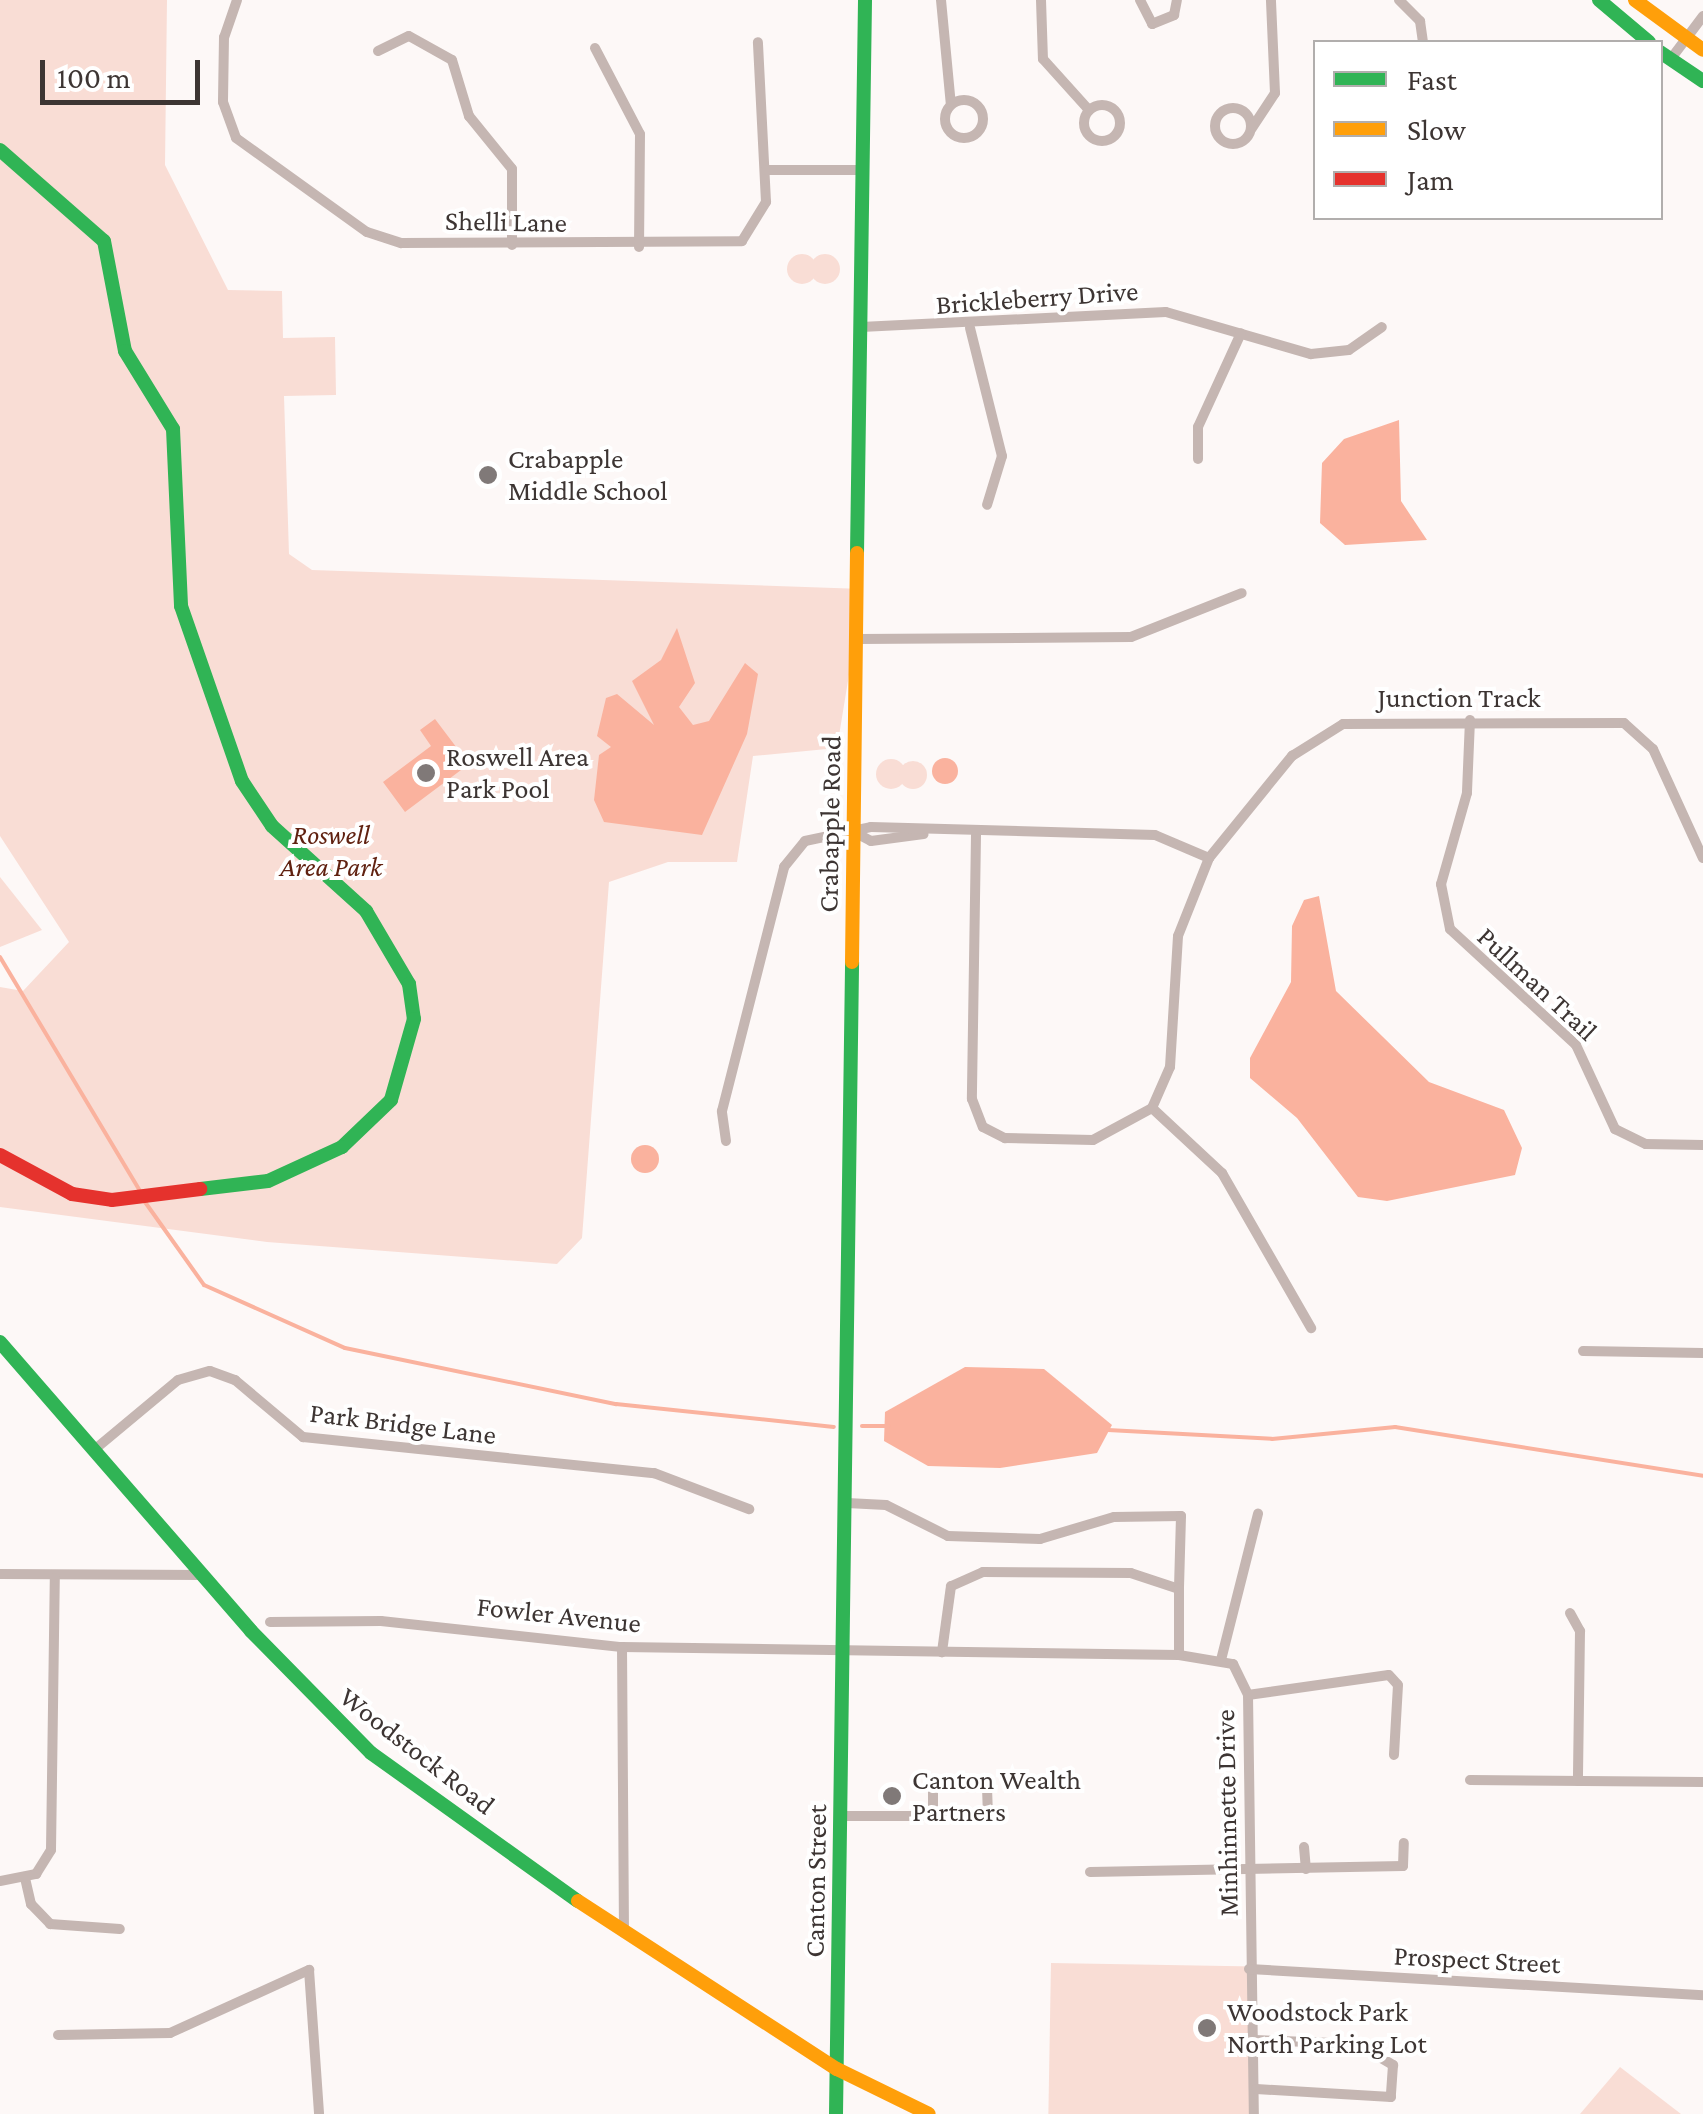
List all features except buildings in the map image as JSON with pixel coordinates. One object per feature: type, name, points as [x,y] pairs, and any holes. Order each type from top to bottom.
[{"type":"street","name":"Shelli Lane","points":[[236,0],[224,36],[224,102],[248,149],[378,238],[639,247],[742,241],[764,215],[766,170],[758,42]]},
{"type":"street","name":"Crabapple Road","points":[[845,1649],[865,0]]},
{"type":"street","points":[[941,0],[951,105]]},
{"type":"street","points":[[1041,0],[1044,59],[1089,110]]},
{"type":"street","points":[[1140,0],[1152,24],[1174,15],[1177,0]]},
{"type":"street","points":[[1252,128],[1275,93],[1271,0]]},
{"type":"street","points":[[1399,0],[1420,21],[1423,40]]},
{"type":"street","points":[[1599,0],[1647,40]]},
{"type":"street","points":[[1635,0],[1703,50]]},
{"type":"street","points":[[1703,16],[1686,39],[1665,56],[1703,81]]},
{"type":"street","points":[[378,51],[409,36],[452,60],[469,116],[512,169],[512,245]]},
{"type":"street","points":[[595,48],[640,134],[639,247]]},
{"type":"street","points":[[0,150],[104,240],[125,350],[173,429],[181,606],[242,781],[272,826],[366,911],[409,984],[414,1019],[392,1100],[342,1147],[268,1181],[112,1200],[72,1194],[0,1155]]},
{"type":"street","points":[[766,170],[863,170]]},
{"type":"street","name":"Brickleberry Drive","points":[[862,327],[970,328],[1128,311],[1184,314],[1241,333],[1337,354],[1382,327]]},
{"type":"street","points":[[970,328],[1002,456],[987,505]]},
{"type":"street","points":[[1198,460],[1198,428],[1241,333]]},
{"type":"street","points":[[858,639],[1131,637],[1242,593]]},
{"type":"street","name":"Junction Track","points":[[1152,1108],[1170,1067],[1178,936],[1208,858],[1323,732],[1366,720],[1633,727],[1654,749],[1703,858]]},
{"type":"street","name":"Pullman Trail","points":[[1470,720],[1467,793],[1441,884],[1450,929],[1576,1045],[1615,1129],[1646,1144],[1703,1145]]},
{"type":"street","points":[[726,1141],[722,1111],[784,866],[813,837],[854,832],[871,841],[924,834],[1155,835],[1208,858]]},
{"type":"street","points":[[976,835],[972,1099],[982,1127],[1005,1138],[1093,1140],[1152,1108],[1222,1172],[1311,1328]]},
{"type":"street","name":"Woodstock Road","points":[[0,1342],[202,1575],[370,1753],[624,1934],[837,2068],[929,2114]]},
{"type":"street","points":[[1583,1351],[1703,1353]]},
{"type":"street","name":"Park Bridge Lane","points":[[94,1450],[178,1380],[210,1371],[235,1380],[303,1438],[654,1473],[749,1509]]},
{"type":"street","points":[[847,1503],[886,1505],[948,1536],[1040,1538],[1165,1510],[1181,1516],[1179,1655]]},
{"type":"street","points":[[845,1649],[1179,1655],[1221,1660],[1258,1514]]},
{"type":"street","points":[[942,1652],[952,1586],[998,1568],[1131,1573],[1179,1588]]},
{"type":"street","points":[[0,1574],[55,1578],[202,1575]]},
{"type":"street","points":[[0,1880],[25,1878],[51,1850],[55,1578]]},
{"type":"street","points":[[1570,1612],[1580,1631],[1578,1781]]},
{"type":"street","name":"Fowler Avenue","points":[[270,1622],[381,1621],[622,1646],[845,1649]]},
{"type":"street","points":[[622,1646],[624,1934]]},
{"type":"street","name":"Canton Street","points":[[836,2114],[845,1649]]},
{"type":"street","name":"Minhinnette Drive","points":[[1221,1660],[1243,1674],[1248,1695],[1254,2114]]},
{"type":"street","points":[[1248,1695],[1389,1675],[1398,1685],[1394,1755]]},
{"type":"street","points":[[1470,1780],[1703,1782]]},
{"type":"street","points":[[843,1816],[988,1816],[987,1781]]},
{"type":"street","points":[[933,1782],[933,1816]]},
{"type":"street","points":[[1090,1872],[1253,1872],[1403,1866],[1404,1842]]},
{"type":"street","points":[[1304,1847],[1306,1869]]},
{"type":"street","points":[[25,1878],[31,1904],[50,1924],[120,1929]]},
{"type":"street","points":[[316,1976],[328,1968]]},
{"type":"street","name":"Prospect Street","points":[[1249,1969],[1703,1996]]},
{"type":"street","points":[[58,2036],[170,2033],[300,1970],[316,1976]]},
{"type":"street","points":[[316,1976],[319,2114]]},
{"type":"street","points":[[1255,2040],[1357,2044],[1393,2065],[1391,2097],[1256,2089]]},
{"type":"green space","name":"Roswell Area Park","points":[[0,0],[167,0],[165,165],[228,290],[282,291],[283,338],[335,337],[336,395],[284,396],[289,554],[312,570],[863,589],[837,748],[753,756],[737,862],[668,862],[609,882],[582,1238],[557,1264],[267,1242],[0,1207],[0,987],[23,991],[69,942],[0,836]]},
{"type":"green space","points":[[802,254],[816,263],[817,269],[808,283],[802,284],[788,275],[787,269],[796,255]]},
{"type":"green space","points":[[825,254],[839,263],[840,269],[831,283],[825,284],[811,275],[810,269],[819,255]]},
{"type":"green space","points":[[891,759],[901,764],[906,774],[901,784],[891,789],[881,784],[876,774],[881,764]]},
{"type":"green space","points":[[913,761],[923,765],[927,775],[923,785],[913,789],[903,785],[899,775],[903,765]]},
{"type":"green space","points":[[0,877],[42,930],[0,947]]},
{"type":"green space","points":[[1051,1963],[1255,1967],[1252,2114],[1048,2114]]},
{"type":"green space","points":[[1620,2067],[1681,2114],[1580,2114]]},
{"type":"shaded area","points":[[1399,420],[1401,501],[1427,540],[1345,545],[1320,523],[1322,463],[1344,439]]},
{"type":"shaded area","points":[[677,628],[695,683],[679,707],[693,725],[709,721],[745,663],[758,674],[747,734],[702,835],[604,822],[594,800],[599,755],[611,747],[597,736],[606,698],[617,694],[654,725],[632,681],[661,660]]},
{"type":"shaded area","name":"Roswell Area Park Pool","points":[[435,719],[469,764],[405,812],[383,782],[431,746],[420,730]]},
{"type":"shaded area","points":[[945,758],[954,762],[958,771],[954,780],[945,784],[936,780],[932,771],[936,762]]},
{"type":"shaded area","points":[[1319,896],[1336,991],[1429,1082],[1504,1110],[1522,1148],[1515,1175],[1387,1201],[1358,1197],[1297,1118],[1250,1078],[1250,1058],[1291,982],[1292,926],[1304,900]]},
{"type":"shaded area","points":[[645,1145],[655,1149],[659,1159],[655,1169],[645,1173],[635,1169],[631,1159],[635,1149]]},
{"type":"shaded area","points":[[965,1367],[1044,1369],[1112,1425],[1097,1453],[1000,1468],[928,1466],[884,1441],[885,1412]]},
{"type":"waterway","points":[[0,957],[141,1193]]},
{"type":"waterway","points":[[145,1202],[204,1285],[345,1348],[616,1404],[834,1427]]},
{"type":"waterway","points":[[862,1426],[889,1426]]},
{"type":"waterway","points":[[1108,1430],[1272,1439],[1395,1427],[1703,1476]]},
{"type":"traffic: fast","points":[[857,553],[865,0]]},
{"type":"traffic: fast","points":[[1599,0],[1647,40]]},
{"type":"traffic: fast","points":[[1663,54],[1703,81]]},
{"type":"traffic: fast","points":[[0,150],[104,241],[125,351],[173,429],[181,606],[242,781],[272,826],[366,911],[409,984],[414,1019],[391,1100],[342,1147],[268,1181],[200,1189]]},
{"type":"traffic: fast","points":[[836,2114],[852,962]]},
{"type":"traffic: fast","points":[[0,1342],[251,1631],[371,1753],[578,1901]]},
{"type":"traffic: slow","points":[[1635,0],[1703,50]]},
{"type":"traffic: slow","points":[[852,962],[857,553]]},
{"type":"traffic: slow","points":[[578,1901],[837,2069],[929,2114]]},
{"type":"traffic: jam","points":[[0,1155],[72,1194],[112,1200],[200,1189]]},
{"type":"place","name":"Crabapple Middle School","points":[[488,475]]},
{"type":"place","name":"Roswell Area Park Pool","points":[[426,773]]},
{"type":"place","name":"Canton Wealth Partners","points":[[892,1796]]},
{"type":"place","name":"Woodstock Park North Parking Lot","points":[[1207,2028]]}]
